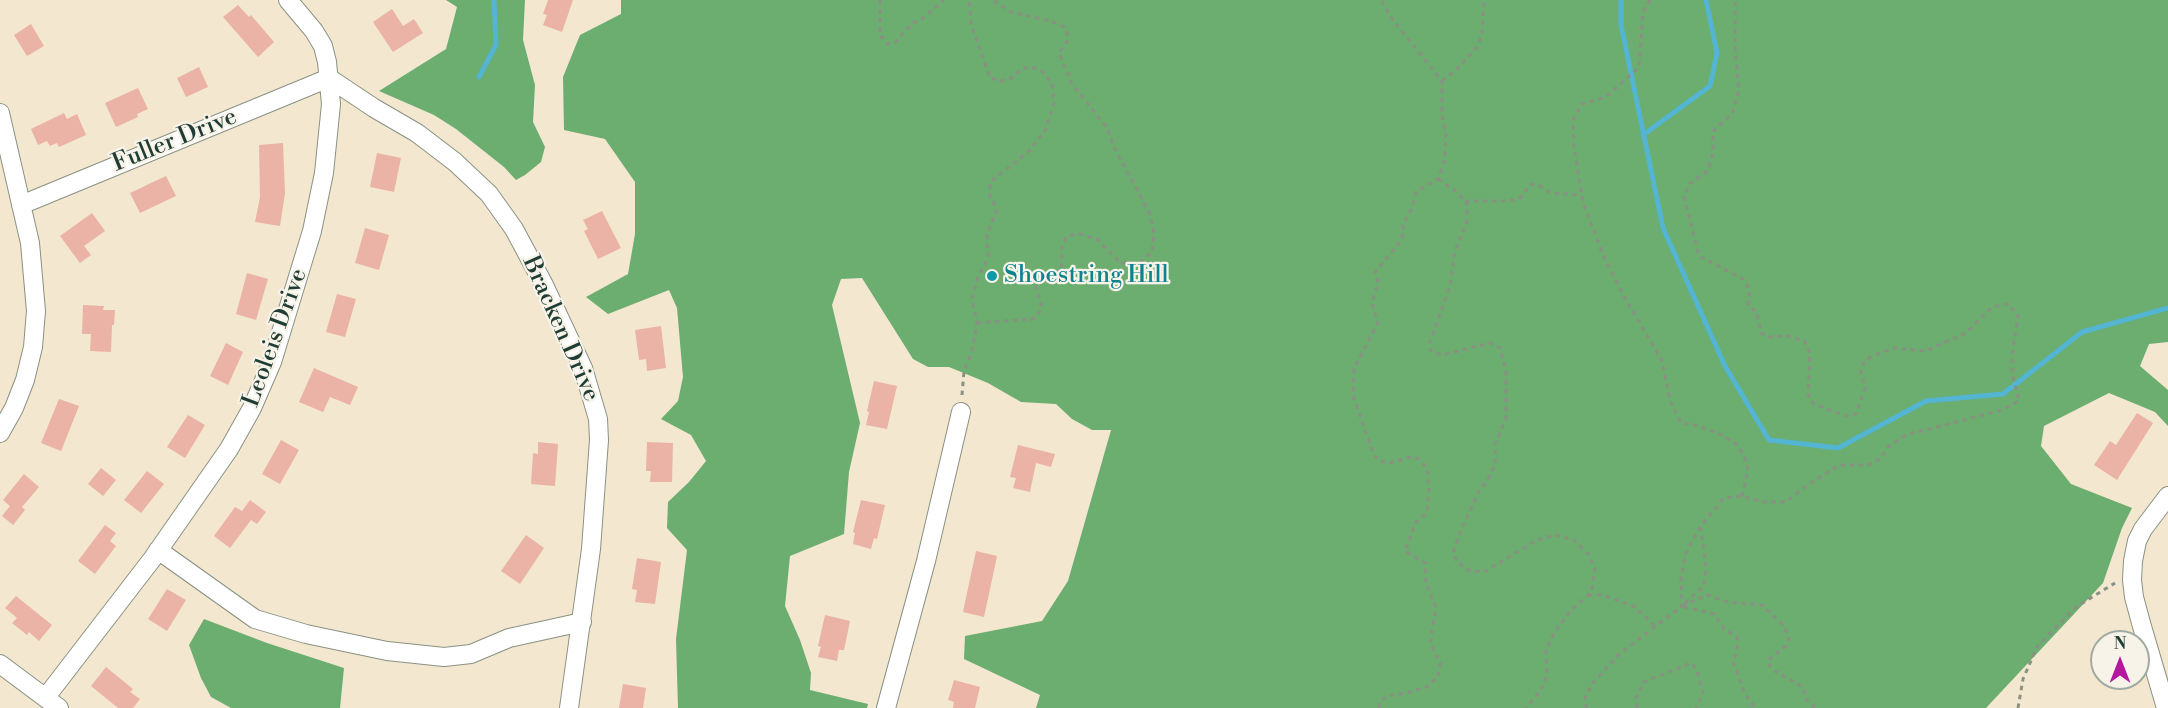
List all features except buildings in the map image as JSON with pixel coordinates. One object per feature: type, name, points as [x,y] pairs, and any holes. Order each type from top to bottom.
[{"type":"street","name":"Leoleis Drive","points":[[52,703],[229,449],[252,408],[272,362],[302,267],[318,202],[328,144],[331,104],[323,46],[314,31],[288,0]]},
{"type":"street","name":"Fuller Drive","points":[[21,205],[329,78]]},
{"type":"street","name":"Bracken Drive","points":[[329,78],[417,133],[455,162],[489,194],[514,229],[573,348],[590,388],[598,419],[599,435],[591,549],[570,708]]},
{"type":"street","points":[[0,113],[30,243],[35,288],[35,329],[26,380],[0,433]]},
{"type":"street","points":[[886,708],[926,561],[961,412]]},
{"type":"street","points":[[2166,708],[2134,597],[2133,572],[2135,551],[2143,529],[2168,496]]},
{"type":"street","points":[[158,550],[255,619],[306,634],[387,651],[444,657],[471,654],[510,638],[582,622]]},
{"type":"street","points":[[0,664],[52,703]]},
{"type":"path","points":[[880,0],[880,35],[887,44],[896,42],[911,24],[922,19],[944,0]]},
{"type":"path","points":[[961,412],[964,370],[972,351],[977,323],[972,298],[988,259],[987,235],[996,209],[990,196],[990,182],[1028,152],[1045,131],[1054,104],[1052,83],[1042,71],[1031,67],[1022,69],[1011,78],[1001,81],[990,78],[971,24],[970,5],[966,0]]},
{"type":"path","points":[[977,323],[1034,319],[1042,309],[1036,286],[1040,279],[1059,271],[1062,264],[1062,244],[1066,236],[1080,234],[1096,239],[1120,263],[1139,263],[1152,252],[1154,233],[1150,214],[1115,149],[1107,128],[1072,84],[1059,52],[1068,40],[1067,31],[1064,27],[1051,21],[1011,12],[992,0]]},
{"type":"path","points":[[1379,708],[1380,702],[1387,696],[1426,687],[1438,677],[1440,663],[1430,643],[1436,608],[1426,584],[1425,563],[1405,551],[1416,522],[1427,513],[1429,490],[1427,468],[1419,459],[1411,457],[1390,463],[1379,461],[1373,453],[1353,396],[1354,368],[1378,322],[1372,304],[1378,282],[1375,272],[1400,242],[1403,225],[1412,208],[1416,192],[1438,179],[1444,162],[1446,135],[1442,116],[1442,81],[1392,19],[1381,0]]},
{"type":"path","points":[[1442,81],[1457,69],[1477,47],[1482,34],[1484,0]]},
{"type":"path","points":[[1650,0],[1643,12],[1639,67],[1606,97],[1582,104],[1573,120],[1574,147],[1583,202],[1603,255],[1662,361],[1670,400],[1682,423],[1718,433],[1735,443],[1744,455],[1748,470],[1742,496]]},
{"type":"path","points":[[1682,606],[1681,578],[1686,553],[1700,527],[1724,498],[1742,496],[1762,502],[1786,502],[1839,465],[1868,465],[1880,459],[1888,447],[1906,435],[2002,410],[2019,401],[2012,374],[2012,356],[2018,316],[2008,304],[1992,306],[1966,333],[1925,351],[1895,348],[1865,360],[1862,371],[1865,389],[1857,414],[1846,416],[1814,404],[1808,395],[1810,353],[1804,341],[1788,336],[1768,337],[1761,333],[1757,313],[1748,305],[1750,290],[1743,279],[1699,256],[1684,197],[1689,184],[1708,171],[1713,153],[1713,131],[1732,114],[1738,90],[1735,0]]},
{"type":"path","points":[[1438,179],[1465,201],[1467,221],[1455,251],[1450,286],[1430,342],[1430,350],[1442,356],[1490,343],[1500,348],[1506,371],[1506,418],[1495,445],[1495,465],[1480,489],[1453,554],[1467,570],[1484,572],[1537,540],[1555,535],[1574,540],[1588,554],[1595,568],[1592,588],[1588,595],[1570,611],[1553,635],[1546,650],[1547,675],[1541,690],[1526,708]]},
{"type":"path","points":[[1465,201],[1508,201],[1520,198],[1531,184],[1542,187],[1550,193],[1582,195]]},
{"type":"path","points":[[1587,708],[1584,700],[1592,684],[1618,655],[1656,627],[1704,586],[1706,568],[1700,527]]},
{"type":"path","points":[[2018,708],[2023,679],[2037,647],[2076,607],[2133,572]]},
{"type":"path","points":[[1588,595],[1603,595],[1635,607],[1656,627]]},
{"type":"path","points":[[1682,606],[1707,595],[1728,602],[1762,605],[1783,625],[1789,637],[1786,646],[1768,660],[1771,669],[1803,687],[1806,699],[1818,708]]},
{"type":"path","points":[[1682,606],[1714,614],[1725,630],[1737,637],[1737,652],[1733,662],[1745,694],[1755,708]]},
{"type":"path","points":[[1637,708],[1636,698],[1644,682],[1690,663],[1696,668],[1703,692],[1696,708]]},
{"type":"green space","points":[[446,0],[525,0],[523,40],[535,85],[533,122],[545,147],[541,162],[516,180],[504,167],[456,129],[434,115],[379,91],[446,49],[457,7]]},
{"type":"green space","points":[[621,0],[2168,0],[2168,342],[2149,344],[2140,366],[2168,390],[2168,426],[2155,412],[2109,393],[2044,426],[2041,446],[2071,484],[2132,508],[2122,528],[2103,583],[1986,708],[1036,708],[1040,695],[964,659],[965,636],[1042,621],[1068,581],[1111,430],[1092,430],[1072,419],[1056,404],[1021,402],[988,383],[949,367],[928,367],[913,359],[862,278],[841,279],[832,305],[860,423],[849,472],[844,534],[790,556],[785,606],[811,673],[810,690],[868,704],[867,708],[678,708],[676,639],[687,550],[667,528],[668,502],[689,482],[706,461],[691,435],[661,419],[678,401],[683,377],[677,308],[669,290],[608,314],[586,297],[628,274],[635,234],[635,182],[605,139],[564,130],[563,77],[580,35],[621,14]]},
{"type":"green space","points":[[204,619],[267,643],[344,668],[340,708],[231,708],[211,697],[201,678],[189,645]]},
{"type":"waterway","points":[[479,77],[496,45],[494,0]]},
{"type":"waterway","points":[[1621,0],[1621,25],[1663,228],[1725,366],[1769,440],[1838,448],[1926,401],[2003,394],[2082,332],[2168,308]]},
{"type":"waterway","points":[[1643,135],[1710,86],[1717,53],[1706,0]]},
{"type":"place","name":"Shoestring Hill","points":[[992,276]]}]
